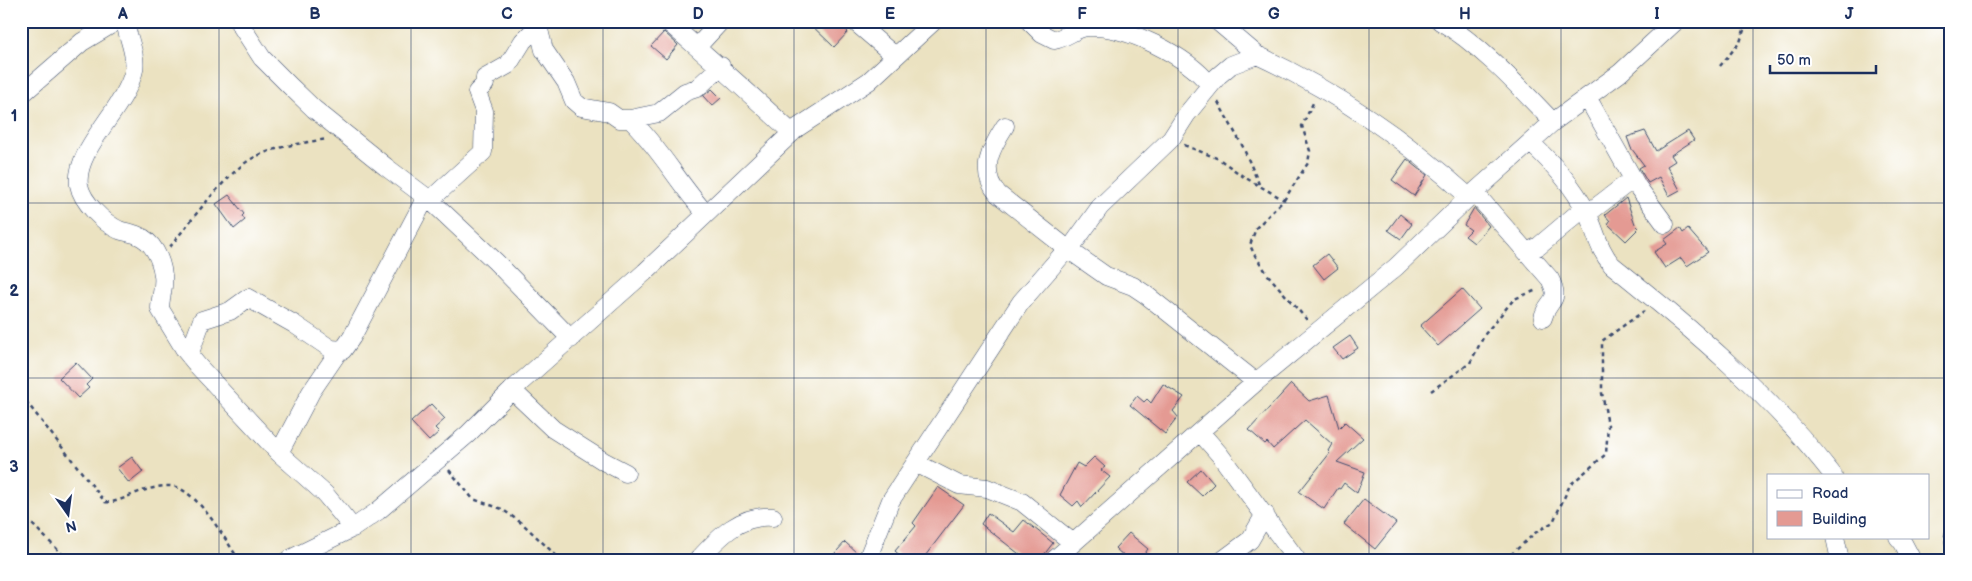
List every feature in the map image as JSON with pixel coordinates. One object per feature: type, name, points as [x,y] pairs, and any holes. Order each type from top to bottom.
[{"type":"street","points":[[21,95],[82,42],[117,21]]},
{"type":"street","points":[[125,21],[134,66],[132,77],[114,113],[92,140],[80,173],[79,184],[88,203],[101,215],[120,230],[140,236],[152,246],[159,260],[164,288],[160,309],[189,355],[279,453],[324,494],[354,528]]},
{"type":"street","points":[[238,21],[262,58],[314,109],[428,198],[496,262],[571,339]]},
{"type":"street","points":[[667,21],[721,66],[746,93],[792,133]]},
{"type":"street","points":[[697,47],[721,21]]},
{"type":"street","points":[[854,21],[895,56]]},
{"type":"street","points":[[288,560],[354,528],[378,511],[437,458],[468,434],[512,390],[571,339],[792,133],[869,81],[934,21]]},
{"type":"street","points":[[1029,21],[1042,34],[1054,40],[1089,27],[1125,31],[1170,52],[1195,69],[1210,86]]},
{"type":"street","points":[[1217,21],[1257,55],[1300,76],[1397,138],[1472,194],[1526,252],[1554,286],[1555,299],[1544,318]]},
{"type":"street","points":[[1440,21],[1503,73],[1553,122]]},
{"type":"street","points":[[1054,560],[1256,382],[1396,267],[1472,194],[1553,122],[1637,59],[1676,21]]},
{"type":"street","points":[[540,24],[544,50],[566,82],[574,100],[580,107],[609,112],[619,119],[630,119],[659,113],[685,92],[697,88],[721,66]]},
{"type":"street","points":[[279,453],[310,392],[339,351],[345,348],[428,198],[483,152],[484,111],[477,92],[485,84],[485,78],[508,65],[523,41],[540,24]]},
{"type":"street","points":[[867,560],[890,500],[1021,302],[1068,250],[1100,207],[1171,139],[1187,114],[1210,86],[1231,65],[1257,55]]},
{"type":"street","points":[[1587,98],[1632,179],[1665,224]]},
{"type":"street","points":[[630,119],[681,181],[688,194],[706,214]]},
{"type":"street","points":[[1005,126],[991,149],[988,172],[991,186],[998,194],[1068,250],[1106,276],[1134,286],[1146,294],[1256,382]]},
{"type":"street","points":[[1531,143],[1566,178],[1586,211],[1603,254],[1612,265],[1754,386],[1789,421],[1823,468]]},
{"type":"street","points":[[1526,252],[1539,246],[1632,179]]},
{"type":"street","points":[[189,355],[202,320],[230,311],[243,300],[252,298],[331,349],[339,351]]},
{"type":"street","points":[[512,390],[553,429],[626,473]]},
{"type":"street","points":[[1200,432],[1220,455],[1298,560]]},
{"type":"street","points":[[916,463],[959,485],[987,488],[1022,502],[1073,543]]},
{"type":"street","points":[[1223,560],[1250,540],[1265,514]]},
{"type":"street","points":[[699,559],[734,526],[752,518],[773,517]]},
{"type":"street","points":[[1835,538],[1840,560]]},
{"type":"street","points":[[1899,538],[1912,560]]},
{"type":"path","points":[[1720,66],[1740,42],[1747,21]]},
{"type":"path","points":[[1210,86],[1243,147],[1259,185]]},
{"type":"path","points":[[1318,332],[1268,276],[1250,245],[1256,228],[1284,200],[1310,157],[1302,126],[1320,89]]},
{"type":"path","points":[[159,260],[196,214],[252,158],[301,143],[347,136]]},
{"type":"path","points":[[1171,139],[1219,159],[1284,200]]},
{"type":"path","points":[[1431,391],[1470,363],[1485,334],[1514,299],[1554,286]]},
{"type":"path","points":[[1505,560],[1535,533],[1553,522],[1570,484],[1606,454],[1608,425],[1602,393],[1602,342],[1604,338],[1657,302]]},
{"type":"path","points":[[21,395],[105,502],[153,487],[169,486],[177,488],[189,494],[204,510],[239,560]]},
{"type":"path","points":[[437,458],[473,499],[502,509],[524,525],[561,560]]},
{"type":"path","points":[[21,513],[68,560]]},
{"type":"path","points":[[1948,560],[1945,536],[1951,518]]},
{"type":"building","points":[[807,21],[837,21],[848,32],[834,47]]},
{"type":"building","points":[[664,32],[678,45],[666,59],[651,46]]},
{"type":"building","points":[[712,89],[721,98],[712,106],[703,96]]},
{"type":"building","points":[[1645,131],[1656,151],[1688,131],[1694,140],[1671,155],[1675,161],[1667,166],[1680,190],[1669,196],[1659,177],[1648,183],[1639,168],[1644,165],[1631,148],[1627,137]]},
{"type":"building","points":[[1407,159],[1427,175],[1414,196],[1392,180]]},
{"type":"building","points":[[229,195],[244,214],[242,216],[245,220],[234,229],[216,204]]},
{"type":"building","points":[[1626,198],[1635,224],[1639,228],[1626,241],[1608,224],[1610,221],[1605,215]]},
{"type":"building","points":[[1474,208],[1489,226],[1474,243],[1465,236],[1471,230],[1464,225]]},
{"type":"building","points":[[1400,214],[1412,224],[1401,239],[1388,230]]},
{"type":"building","points":[[1680,228],[1683,233],[1688,229],[1708,252],[1687,266],[1681,258],[1665,268],[1654,252],[1667,244],[1664,240]]},
{"type":"building","points":[[1327,254],[1338,268],[1324,279],[1313,265]]},
{"type":"building","points":[[1462,289],[1480,309],[1438,346],[1420,326]]},
{"type":"building","points":[[1350,336],[1358,348],[1342,359],[1333,348]]},
{"type":"building","points":[[76,362],[92,379],[86,385],[89,388],[78,398],[59,378]]},
{"type":"building","points":[[1163,384],[1184,397],[1173,411],[1178,417],[1165,434],[1130,405],[1137,396],[1144,402],[1147,399],[1151,403]]},
{"type":"building","points":[[1291,384],[1309,401],[1329,395],[1339,428],[1345,422],[1363,438],[1337,462],[1365,472],[1357,493],[1344,483],[1340,489],[1338,488],[1324,509],[1299,492],[1330,453],[1328,451],[1332,444],[1305,420],[1273,449],[1267,442],[1265,444],[1249,430]]},
{"type":"building","points":[[431,404],[445,419],[435,428],[439,432],[429,441],[411,422]]},
{"type":"building","points":[[132,457],[143,472],[129,483],[117,468]]},
{"type":"building","points":[[1094,457],[1105,467],[1101,470],[1110,477],[1082,507],[1078,501],[1073,506],[1060,495],[1077,463],[1084,467]]},
{"type":"building","points":[[1201,469],[1214,484],[1202,496],[1187,482]]},
{"type":"building","points":[[938,487],[964,505],[922,560],[905,560],[895,551],[916,526],[913,523]]},
{"type":"building","points":[[1364,499],[1396,523],[1375,549],[1344,524]]},
{"type":"building","points":[[988,513],[1014,532],[1024,520],[1053,543],[1040,560],[1031,560],[1025,555],[1023,557],[981,524]]},
{"type":"building","points":[[1129,533],[1148,549],[1140,560],[1128,560],[1115,548]]},
{"type":"building","points":[[845,542],[858,554],[857,560],[829,560]]}]
